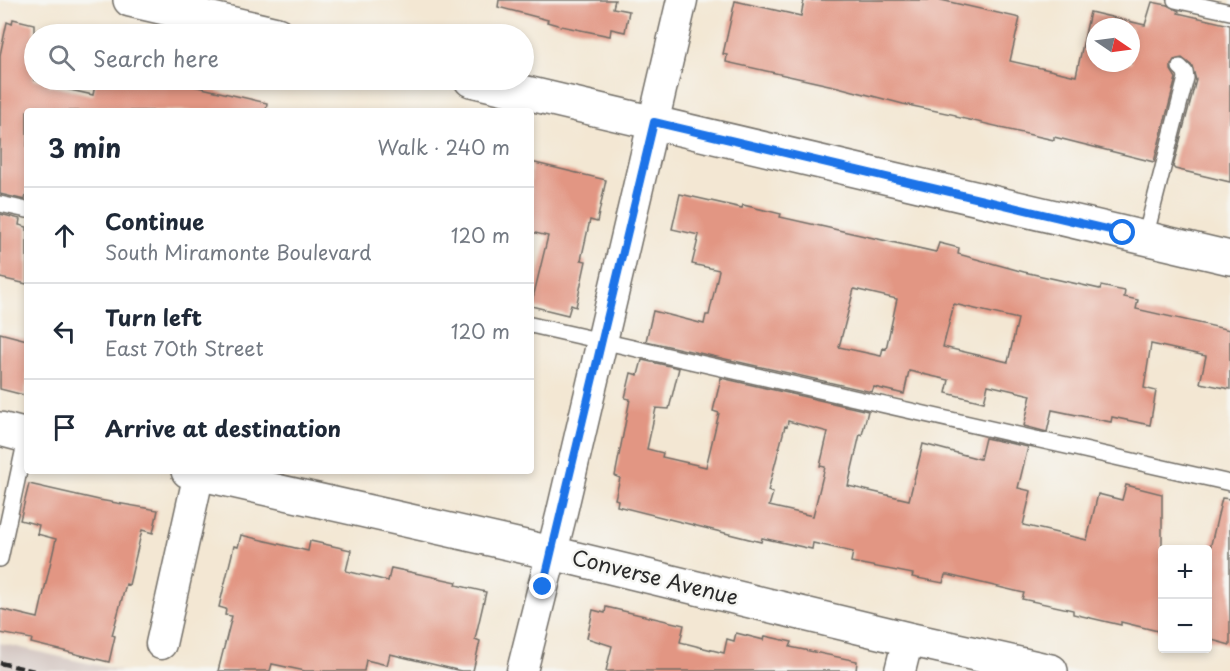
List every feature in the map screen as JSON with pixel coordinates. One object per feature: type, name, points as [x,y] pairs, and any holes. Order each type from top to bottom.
[{"type":"street","points":[[130,0],[234,24]]},
{"type":"street","points":[[522,671],[552,553],[682,0]]},
{"type":"street","points":[[515,90],[1230,258]]},
{"type":"street","points":[[0,429],[24,434]]},
{"type":"street","points":[[161,644],[194,474]]},
{"type":"street","name":"Converse Avenue","points":[[203,474],[552,553],[1051,671]]},
{"type":"street","points":[[900,671],[908,639]]},
{"type":"lane","points":[[1175,0],[1230,12]]},
{"type":"lane","points":[[1145,238],[1186,78],[1185,72],[1180,67]]},
{"type":"lane","points":[[0,204],[24,209]]},
{"type":"lane","points":[[534,326],[1230,483]]},
{"type":"lane","points":[[0,559],[24,449]]},
{"type":"shaded area","points":[[0,643],[122,671],[0,671]]},
{"type":"building","points":[[499,0],[615,0],[613,8],[629,11],[625,32],[611,29],[610,36],[561,26],[547,22],[548,20],[498,7]]},
{"type":"building","points":[[804,0],[941,0],[1020,18],[1010,61],[1076,76],[1086,30],[1086,72],[1140,72],[1140,24],[1145,25],[1152,2],[1167,5],[1179,11],[1178,13],[1230,25],[1230,182],[1173,167],[1196,80],[1192,66],[1182,58],[1174,60],[1171,65],[1176,78],[1154,162],[1054,137],[1054,140],[1000,128],[956,117],[956,115],[726,62],[727,55],[723,54],[735,1],[801,16]]},
{"type":"building","points":[[1090,12],[1115,18],[1089,18]]},
{"type":"building","points":[[13,19],[34,24],[24,24],[24,90],[70,90],[93,95],[94,90],[210,90],[267,103],[266,108],[24,108],[24,200],[0,194],[0,55],[7,22],[12,24]]},
{"type":"building","points":[[534,163],[606,180],[597,222],[590,220],[581,260],[586,261],[576,307],[571,305],[568,315],[534,307],[534,294],[548,236],[534,233]]},
{"type":"building","points":[[680,194],[742,208],[743,205],[781,214],[780,217],[936,252],[939,243],[959,248],[958,254],[1024,272],[1100,289],[1101,286],[1125,291],[1124,297],[1138,300],[1136,309],[1230,330],[1230,389],[1200,383],[1206,356],[1151,344],[1144,388],[1156,391],[1150,425],[1112,417],[1111,422],[1052,410],[1047,432],[1024,426],[1031,395],[988,385],[984,402],[946,393],[949,380],[909,371],[904,394],[874,387],[872,392],[646,341],[653,311],[704,324],[706,315],[709,315],[719,270],[692,264],[699,235],[672,229]],"holes":[[[854,289],[897,299],[886,349],[883,348],[881,356],[839,347]],[[954,304],[1018,319],[1008,362],[943,347]]]},
{"type":"building","points":[[0,214],[20,219],[19,225],[24,226],[24,283],[0,278]]},
{"type":"building","points":[[0,333],[24,339],[24,395],[0,389]]},
{"type":"building","points":[[642,360],[679,368],[669,409],[656,408],[647,449],[663,453],[662,457],[706,467],[719,413],[713,411],[721,378],[868,411],[862,435],[860,434],[848,486],[909,500],[923,444],[980,459],[985,438],[1028,447],[1018,488],[1031,491],[1023,525],[1087,540],[1098,494],[1122,500],[1126,485],[1162,494],[1162,545],[1158,545],[1158,631],[1073,614],[1073,610],[1022,599],[1024,593],[948,575],[945,575],[943,583],[912,577],[913,574],[851,562],[853,552],[813,543],[812,549],[762,538],[761,542],[617,506],[618,500],[615,499],[620,478],[615,476],[630,399],[625,398],[631,373],[638,375]],"holes":[[[788,421],[828,432],[820,466],[825,467],[813,516],[769,506],[773,493],[768,491]]]},
{"type":"building","points":[[29,484],[99,500],[158,510],[153,533],[142,530],[129,585],[126,584],[112,635],[115,636],[109,662],[31,643],[32,639],[0,633],[0,609],[38,618],[56,539],[37,534],[39,525],[20,520]]},
{"type":"building","points":[[1222,498],[1230,499],[1230,645],[1212,640],[1211,545]]},
{"type":"building","points":[[241,535],[308,551],[310,541],[351,550],[346,571],[388,581],[391,568],[457,582],[456,585],[486,592],[475,639],[480,641],[473,671],[461,671],[390,654],[387,665],[366,660],[364,671],[305,671],[272,664],[270,671],[218,671],[232,616],[225,615],[226,609],[219,607],[234,546],[238,547]]},
{"type":"building","points":[[606,607],[684,625],[680,642],[724,653],[727,639],[734,641],[736,633],[764,640],[765,636],[792,642],[790,647],[857,661],[856,671],[606,671],[612,646],[587,638],[593,610],[605,613]]},
{"type":"railway","points":[[0,663],[34,671]]},
{"type":"route","points":[[543,587],[654,122],[1123,233]]}]
